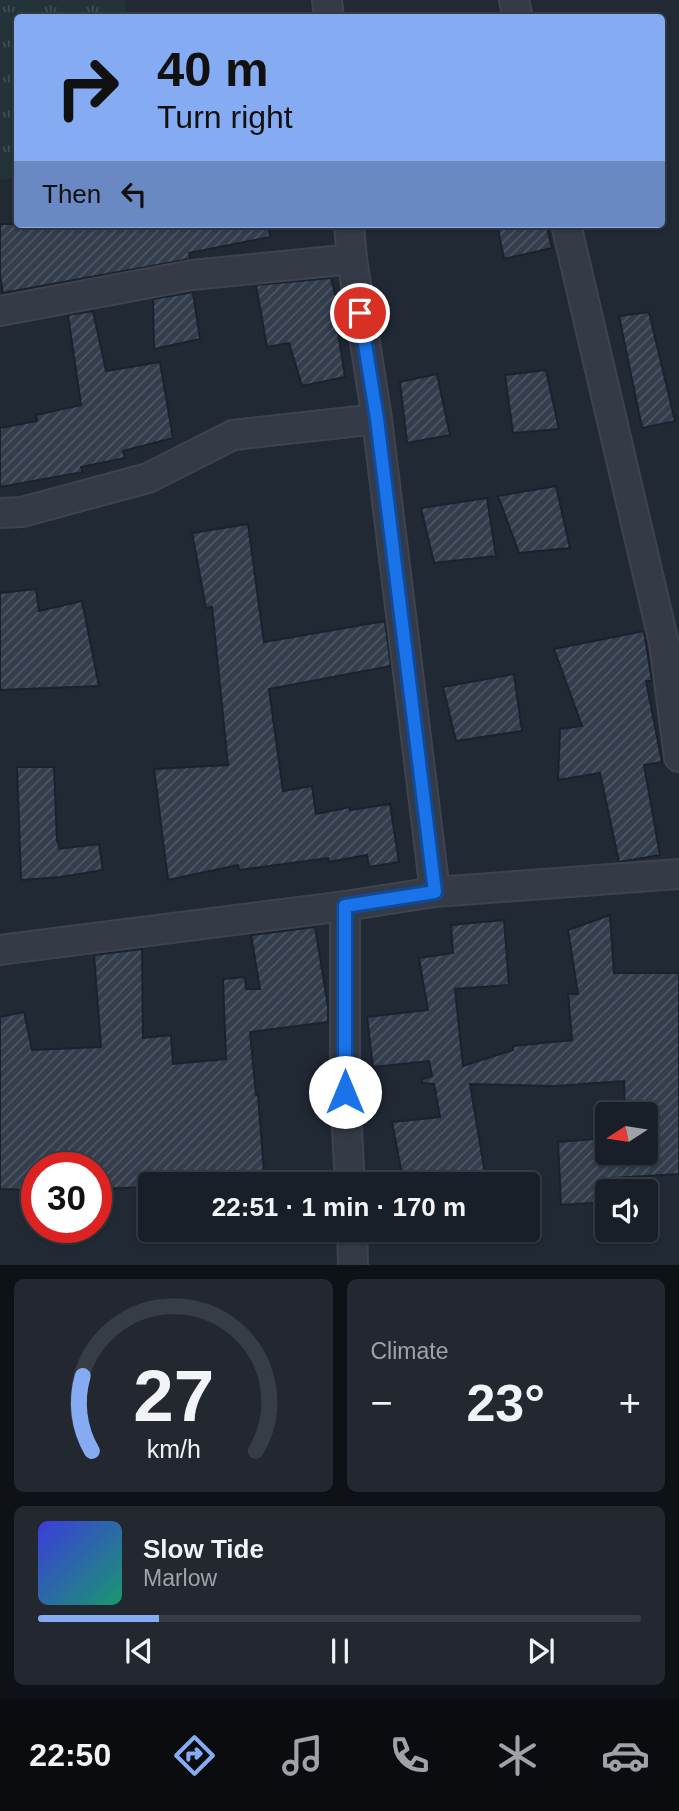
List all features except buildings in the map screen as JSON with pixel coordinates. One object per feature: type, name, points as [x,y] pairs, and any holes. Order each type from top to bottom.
[{"type":"street","points":[[349,228],[377,419],[435,892]]},
{"type":"street","points":[[567,228],[664,643],[679,757]]},
{"type":"street","points":[[0,311],[192,275],[352,259]]},
{"type":"street","points":[[0,513],[22,512],[148,478],[233,435],[377,419]]},
{"type":"street","points":[[0,950],[435,892],[679,874]]},
{"type":"street","points":[[345,906],[345,1092],[348,1172]]},
{"type":"street","points":[[352,1242],[353,1265]]},
{"type":"green space","points":[[0,0],[124,0],[126,14],[14,14],[14,178],[0,180]]},
{"type":"route","points":[[345,1092],[345,906],[435,892],[377,419],[360,313]]}]
